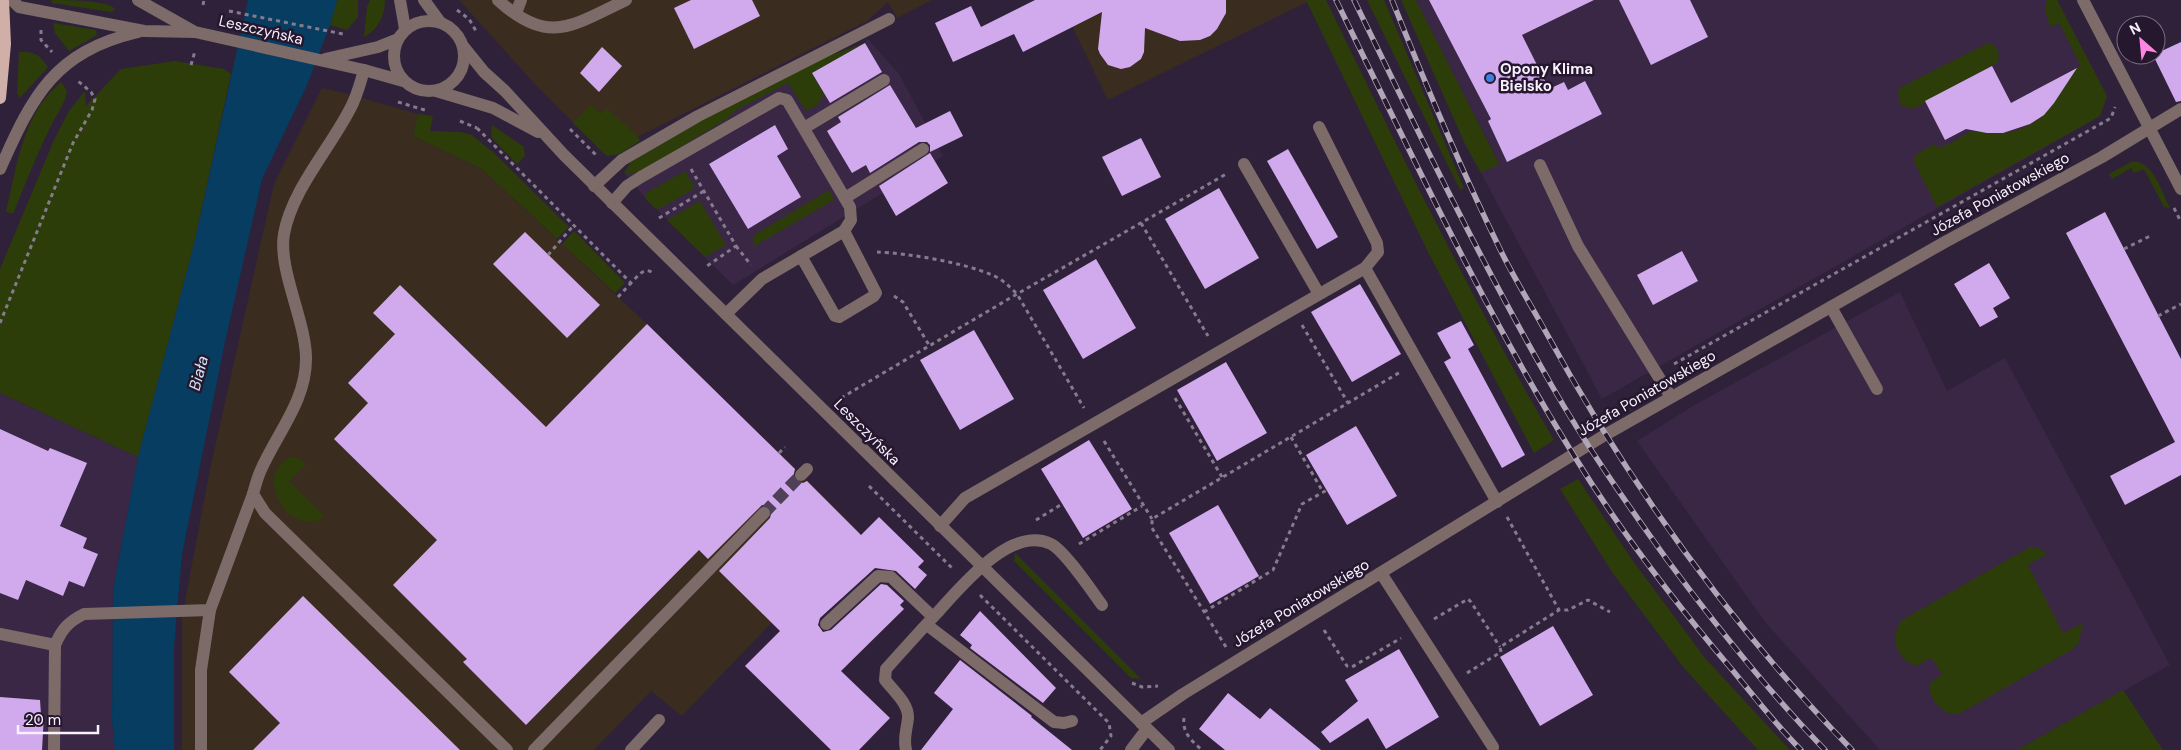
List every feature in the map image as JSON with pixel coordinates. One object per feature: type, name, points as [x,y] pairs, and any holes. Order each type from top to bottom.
[{"type":"main road","points":[[0,98],[5,44],[3,0]]},
{"type":"street","name":"Leszczyńska","points":[[12,0],[19,6],[144,31],[195,32],[364,70],[403,81]]},
{"type":"street","name":"Leszczyńska","points":[[138,0],[195,32]]},
{"type":"street","points":[[400,0],[401,34],[394,50],[393,61],[403,81],[413,88],[424,91],[436,91],[447,87],[456,80],[462,70],[465,59],[459,36],[450,27],[440,22],[428,20],[416,23],[401,34]]},
{"type":"street","points":[[424,0],[440,22]]},
{"type":"street","points":[[498,0],[535,25],[554,29],[579,24],[626,0]]},
{"type":"street","points":[[516,13],[520,0]]},
{"type":"street","points":[[2083,0],[2181,189]]},
{"type":"street","points":[[594,186],[610,169],[636,151],[698,116],[889,19]]},
{"type":"street","name":"Leszczyńska","points":[[0,169],[24,116],[41,90],[64,66],[88,49],[114,38],[144,31]]},
{"type":"street","name":"Leszczyńska","points":[[320,60],[370,50],[401,34]]},
{"type":"street","name":"Leszczyńska","points":[[463,46],[484,72],[505,91],[544,136],[594,186],[1169,750]]},
{"type":"street","points":[[201,750],[201,670],[210,610],[260,472],[288,423],[304,376],[306,358],[303,335],[284,251],[284,234],[302,189],[353,102],[364,70]]},
{"type":"street","points":[[804,128],[884,80]]},
{"type":"street","name":"Leszczyńska","points":[[436,91],[493,108],[544,136]]},
{"type":"street","points":[[612,202],[628,186],[641,177],[779,98],[787,100],[850,207],[851,220],[844,231],[762,279],[726,314]]},
{"type":"street","name":"Józefa Poniatowskiego","points":[[1131,750],[1144,726],[1183,694],[1497,502],[1670,397],[2102,157],[2181,109]]},
{"type":"street","points":[[940,526],[966,498],[1365,268],[1378,252],[1377,242],[1320,127]]},
{"type":"street","points":[[845,198],[923,149]]},
{"type":"street","points":[[1244,164],[1319,294]]},
{"type":"street","points":[[1540,166],[1578,246],[1670,397]]},
{"type":"street","points":[[801,256],[834,316],[839,317],[876,293],[844,231]]},
{"type":"street","points":[[1365,268],[1419,360],[1497,502]]},
{"type":"street","points":[[1831,307],[1877,389]]},
{"type":"street","points":[[253,494],[265,513],[507,750]]},
{"type":"street","points":[[534,750],[764,513]]},
{"type":"street","points":[[906,750],[904,742],[908,716],[905,705],[885,680],[886,669],[981,567],[1009,548],[1023,542],[1038,541],[1051,544],[1063,554],[1102,605]]},
{"type":"street","points":[[1382,573],[1493,746]]},
{"type":"street","points":[[826,624],[878,576],[891,577],[930,621],[1054,722],[1064,723],[1072,721]]},
{"type":"street","points":[[54,750],[55,645],[61,630],[70,621],[84,614],[210,610]]},
{"type":"street","points":[[0,634],[55,645]]},
{"type":"street","points":[[631,750],[659,720]]},
{"type":"path","points":[[203,5],[204,0]]},
{"type":"path","points":[[453,7],[469,18],[480,37]]},
{"type":"path","points":[[229,11],[346,34]]},
{"type":"path","points":[[40,21],[42,40],[57,58]]},
{"type":"path","points":[[191,65],[194,51]]},
{"type":"path","points":[[0,323],[73,143],[92,110],[96,99],[82,85]]},
{"type":"path","points":[[1657,374],[2111,118],[2115,109],[2114,102]]},
{"type":"path","points":[[564,123],[610,169]]},
{"type":"path","points":[[477,128],[631,283]]},
{"type":"path","points":[[841,398],[1141,222],[1244,164]]},
{"type":"path","points":[[696,177],[736,246],[707,266]]},
{"type":"path","points":[[659,218],[704,191]]},
{"type":"path","points":[[2172,205],[2181,222]]},
{"type":"path","points":[[652,211],[666,224]]},
{"type":"path","points":[[1141,222],[1218,353]]},
{"type":"path","points":[[548,255],[574,226]]},
{"type":"path","points":[[2124,249],[2150,236]]},
{"type":"path","points":[[858,259],[876,252],[894,253],[970,267],[1004,281],[1017,294],[1142,506],[1152,519],[1152,528],[1226,648]]},
{"type":"path","points":[[700,259],[714,273]]},
{"type":"path","points":[[618,297],[643,271],[652,271],[659,278]]},
{"type":"path","points":[[876,293],[896,296],[903,302],[930,345]]},
{"type":"path","points":[[2158,316],[2181,304]]},
{"type":"path","points":[[1293,310],[1348,403]]},
{"type":"path","points":[[1152,519],[1419,360]]},
{"type":"path","points":[[1166,383],[1222,478]]},
{"type":"path","points":[[834,391],[848,404]]},
{"type":"path","points":[[1204,612],[1273,570],[1302,504],[1325,491],[1291,437]]},
{"type":"path","points":[[779,454],[785,448]]},
{"type":"path","points":[[864,480],[1109,723],[1111,736],[1100,750]]},
{"type":"path","points":[[1063,554],[1142,506]]},
{"type":"path","points":[[1515,511],[1506,517],[1560,610]]},
{"type":"path","points":[[1323,628],[1347,666],[1352,667],[1468,599],[1500,647],[1501,652],[1451,682]]},
{"type":"path","points":[[1500,647],[1560,610],[1568,610],[1588,600],[1610,612]]},
{"type":"path","points":[[1219,652],[1235,643]]},
{"type":"path","points":[[1126,679],[1134,684],[1152,687],[1174,680],[1192,706],[1184,717],[1184,731],[1202,750]]},
{"type":"shaded area","points":[[459,0],[932,0],[897,18],[888,2],[867,21],[604,154],[534,83]]},
{"type":"shaded area","points":[[1059,0],[1306,0],[1307,2],[1108,100]]},
{"type":"shaded area","points":[[1416,0],[2057,0],[2107,96],[2100,116],[1602,399],[1481,173],[1499,163]]},
{"type":"shaded area","points":[[868,39],[899,74],[943,156],[733,285],[646,199],[624,173],[631,162],[731,105],[755,94],[764,86],[865,43]]},
{"type":"shaded area","points":[[322,88],[418,114],[413,136],[482,169],[647,324],[859,532],[682,716],[651,691],[594,750],[182,750],[182,617],[210,469],[274,184]]},
{"type":"shaded area","points":[[1900,292],[1947,391],[2005,358],[2170,665],[2017,750],[1880,750],[1765,622],[1637,441],[1691,407]]},
{"type":"shaded area","points":[[0,393],[138,457],[113,590],[112,720],[115,750],[0,750]]},
{"type":"green space","points":[[52,0],[96,2],[115,9],[112,12],[52,3]]},
{"type":"green space","points":[[337,0],[358,0],[358,17],[347,30],[330,25]]},
{"type":"green space","points":[[370,0],[385,0],[385,6],[380,22],[364,37],[367,7]]},
{"type":"green space","points":[[1306,0],[1326,0],[1464,278],[1554,440],[1534,453],[1429,254]]},
{"type":"green space","points":[[1367,0],[1384,0],[1464,188],[1460,190]]},
{"type":"green space","points":[[1401,0],[1416,0],[1499,164],[1481,173],[1465,144]]},
{"type":"green space","points":[[2047,0],[2057,0],[2107,96],[2100,116],[1937,207],[1914,162],[1915,155],[1934,144],[1938,147],[1952,143],[1973,131],[2011,132],[2031,124],[2048,110],[2055,101],[2066,82],[2064,75],[2081,66],[2059,23],[2050,27],[2045,9]]},
{"type":"green space","points":[[53,23],[96,30],[97,35],[69,51],[55,33]]},
{"type":"green space","points":[[865,43],[812,73],[825,96],[819,100],[819,104],[806,111],[788,83],[738,109],[725,120],[643,170],[631,174],[624,173],[631,162],[700,119],[755,94],[764,86],[814,61]]},
{"type":"green space","points":[[1988,43],[1998,50],[1998,62],[1913,109],[1900,105],[1898,92],[1901,87]]},
{"type":"green space","points":[[19,52],[36,55],[48,67],[20,98],[17,93]]},
{"type":"green space","points":[[175,61],[224,69],[231,74],[194,244],[138,457],[0,393],[0,269],[54,140],[69,111],[85,91],[86,106],[121,69]]},
{"type":"green space","points":[[61,82],[67,91],[65,100],[40,149],[13,214],[6,212],[18,159],[29,126],[48,95]]},
{"type":"green space","points":[[591,105],[601,114],[607,108],[640,141],[619,154],[607,156],[573,123]]},
{"type":"green space","points":[[418,114],[433,116],[430,131],[460,132],[472,135],[494,153],[569,227],[557,239],[482,169],[413,136]]},
{"type":"green space","points":[[492,125],[524,147],[525,156],[517,164],[491,137]]},
{"type":"green space","points":[[2131,162],[2139,162],[2151,171],[2160,185],[2170,208],[2164,207],[2144,169],[2134,173],[2131,168],[2112,179],[2109,174]]},
{"type":"green space","points":[[685,171],[695,188],[661,208],[656,209],[646,199],[646,193]]},
{"type":"green space","points":[[829,190],[834,200],[753,247],[754,235]]},
{"type":"green space","points":[[700,201],[726,245],[705,257],[667,220]]},
{"type":"green space","points":[[574,231],[625,283],[615,293],[562,244]]},
{"type":"green space","points":[[289,457],[299,458],[306,464],[289,481],[325,517],[315,521],[305,521],[296,518],[281,505],[274,486],[275,475],[282,463]]},
{"type":"green space","points":[[1578,479],[1633,561],[1705,658],[1790,750],[1758,750],[1684,668],[1612,572],[1560,489]]},
{"type":"green space","points":[[2030,547],[2038,547],[2047,554],[2028,565],[2063,633],[2083,623],[2079,642],[2073,649],[1959,714],[1947,713],[1936,704],[1929,688],[1929,684],[1942,674],[1931,658],[1916,666],[1904,658],[1895,641],[1898,627],[1902,620]]},
{"type":"green space","points":[[1015,553],[1141,679],[1131,678],[1014,561]]},
{"type":"green space","points":[[2123,690],[2163,750],[2017,750]]},
{"type":"water","name":"Biała","points":[[248,0],[337,0],[330,25],[307,85],[262,179],[225,342],[182,554],[174,646],[174,750],[115,750],[112,720],[113,590],[138,457],[194,244]]},
{"type":"building","points":[[691,0],[752,0],[760,16],[694,49],[674,8]]},
{"type":"building","points":[[1035,0],[1226,0],[1226,13],[1217,29],[1210,36],[1200,40],[1180,41],[1145,28],[1144,52],[1141,59],[1130,67],[1121,69],[1108,65],[1098,49],[1102,12],[1023,52],[1014,34],[953,62],[935,23],[971,6],[981,27]]},
{"type":"building","points":[[1429,0],[1594,0],[1522,35],[1549,89],[1564,82],[1568,90],[1585,81],[1602,114],[1507,162],[1488,121],[1491,119]]},
{"type":"building","points":[[1619,0],[1690,0],[1708,37],[1651,65]]},
{"type":"building","points":[[2181,42],[2181,101],[2176,102],[2158,65],[2166,65],[2166,49]]},
{"type":"building","points":[[865,43],[882,72],[830,103],[812,73]]},
{"type":"building","points":[[602,47],[622,66],[599,92],[580,73]]},
{"type":"building","points":[[1992,66],[2011,103],[2077,68],[2044,115],[2030,124],[2003,133],[1987,133],[1966,129],[1945,140],[1925,101]]},
{"type":"building","points":[[890,85],[916,128],[950,111],[963,136],[930,152],[930,145],[927,142],[919,142],[870,173],[866,165],[852,173],[827,131],[841,122],[838,117]]},
{"type":"building","points":[[775,125],[788,149],[777,156],[801,197],[748,229],[709,164]]},
{"type":"building","points":[[1141,138],[1161,177],[1122,196],[1102,157]]},
{"type":"building","points":[[1288,149],[1338,237],[1317,249],[1267,161]]},
{"type":"building","points":[[930,153],[948,183],[896,216],[879,186]]},
{"type":"building","points":[[1219,188],[1259,258],[1205,289],[1165,219]]},
{"type":"building","points":[[2105,212],[2181,359],[2181,475],[2125,505],[2110,476],[2175,442],[2066,233]]},
{"type":"building","points":[[525,232],[600,305],[567,338],[493,264]]},
{"type":"building","points":[[1682,251],[1698,281],[1653,305],[1637,275]]},
{"type":"building","points":[[1096,259],[1136,328],[1083,359],[1043,290]]},
{"type":"building","points":[[1989,263],[2010,298],[1993,308],[1998,317],[1980,327],[1954,284]]},
{"type":"building","points":[[1360,284],[1401,354],[1352,382],[1311,312]]},
{"type":"building","points":[[400,285],[546,427],[647,324],[795,469],[793,477],[796,481],[803,483],[807,481],[861,535],[879,517],[924,561],[918,567],[927,575],[915,589],[896,571],[875,568],[820,618],[818,625],[823,632],[831,630],[881,584],[887,585],[904,601],[900,605],[904,609],[841,671],[890,718],[859,750],[831,750],[745,666],[780,631],[719,571],[770,518],[772,510],[766,505],[762,505],[708,559],[699,550],[526,725],[463,662],[467,659],[393,585],[437,540],[334,439],[368,403],[348,383],[395,334],[373,313]]},
{"type":"building","points":[[1461,321],[1474,345],[1468,349],[1525,455],[1502,468],[1444,362],[1451,358],[1437,333]]},
{"type":"building","points":[[974,330],[1014,399],[960,430],[920,360]]},
{"type":"building","points":[[1226,362],[1267,433],[1217,461],[1177,390]]},
{"type":"building","points":[[1356,426],[1397,496],[1347,525],[1306,455]]},
{"type":"building","points":[[0,429],[48,451],[50,448],[87,463],[60,526],[87,538],[83,548],[98,554],[84,587],[69,581],[63,596],[26,580],[18,600],[0,593]]},
{"type":"building","points":[[1089,440],[1132,509],[1083,538],[1041,469]]},
{"type":"building","points":[[1218,505],[1259,576],[1210,604],[1169,533]]},
{"type":"building","points":[[303,596],[460,750],[253,750],[280,723],[229,672]]},
{"type":"building","points":[[980,611],[1056,688],[1043,703],[970,648],[972,645],[960,635]]},
{"type":"building","points":[[1553,626],[1593,695],[1540,726],[1500,657]]},
{"type":"building","points":[[1399,649],[1439,717],[1386,749],[1368,718],[1330,743],[1321,732],[1358,701],[1345,680]]},
{"type":"building","points":[[960,660],[1072,750],[921,750],[953,709],[934,693]]},
{"type":"building","points":[[1228,693],[1260,719],[1270,708],[1321,750],[1225,750],[1199,729]]},
{"type":"building","points":[[0,697],[40,700],[41,715],[44,715],[42,750],[0,750]]},
{"type":"tunnel","points":[[764,513],[801,475]]},
{"type":"railway","points":[[1336,0],[1478,287],[1573,454],[1629,539],[1670,593],[1767,712],[1801,750]]},
{"type":"railway","points":[[1354,0],[1474,243],[1525,339],[1579,431],[1668,561],[1705,610],[1763,682],[1825,750]]},
{"type":"railway","points":[[1392,0],[1456,154],[1503,255],[1575,384],[1609,440],[1645,495],[1722,601],[1807,702],[1852,750]]},
{"type":"place","name":"Opony Klima Bielsko","points":[[1490,78]]}]
